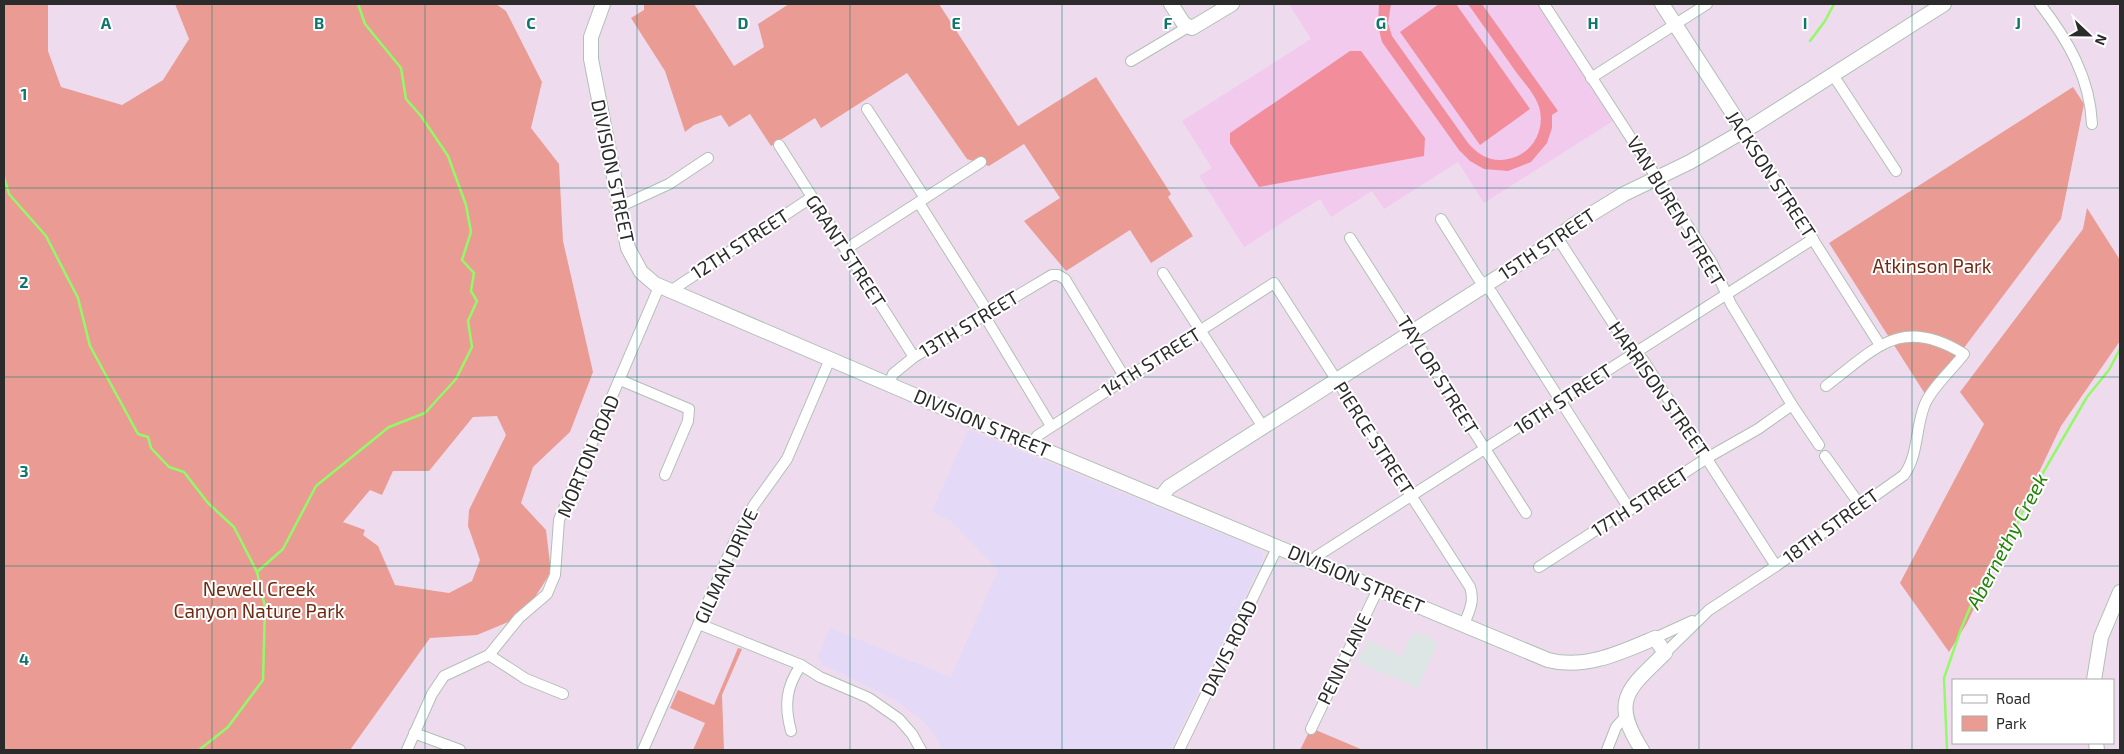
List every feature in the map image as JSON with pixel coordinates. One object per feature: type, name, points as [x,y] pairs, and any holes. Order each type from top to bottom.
[{"type":"street","name":"DIVISION STREET","points":[[603,4],[592,31],[590,50],[625,238],[633,260],[643,275],[664,289],[1548,660],[1570,664],[1586,663]]},
{"type":"street","points":[[1171,4],[1188,27]]},
{"type":"street","points":[[1131,61],[1188,27],[1197,26],[1232,4]]},
{"type":"street","name":"VAN BUREN STREET","points":[[1544,4],[1712,264],[1726,295],[1792,405],[1819,445]]},
{"type":"street","name":"JACKSON STREET","points":[[1662,4],[1813,239],[1839,284],[1880,345]]},
{"type":"street","points":[[1591,78],[1707,4]]},
{"type":"street","name":"15TH STREET","points":[[1160,498],[1169,487],[1624,194],[1690,162],[1744,131],[1944,4]]},
{"type":"street","points":[[2040,4],[2079,66],[2092,105],[2092,124]]},
{"type":"street","points":[[1833,75],[1896,171]]},
{"type":"street","points":[[867,109],[922,200],[1051,426]]},
{"type":"street","name":"GRANT STREET","points":[[779,145],[914,357]]},
{"type":"street","points":[[619,207],[669,184],[708,158]]},
{"type":"street","points":[[846,249],[981,162]]},
{"type":"street","name":"12TH STREET","points":[[664,289],[812,197]]},
{"type":"street","points":[[1441,219],[1630,510]]},
{"type":"street","name":"HARRISON STREET","points":[[1558,237],[1627,345],[1643,360],[1776,566]]},
{"type":"street","name":"TAYLOR STREET","points":[[1350,238],[1412,332],[1526,513]]},
{"type":"street","name":"16TH STREET","points":[[1315,561],[1317,556],[1813,239]]},
{"type":"street","points":[[1163,273],[1202,330],[1263,427]]},
{"type":"street","name":"13TH STREET","points":[[889,384],[893,374],[914,357],[1052,275],[1058,275],[1064,279],[1125,378]]},
{"type":"street","name":"14TH STREET","points":[[1033,445],[1037,436],[1051,426],[1274,283]]},
{"type":"street","name":"PIERCE STREET","points":[[1274,283],[1412,496],[1473,595],[1472,604],[1464,624]]},
{"type":"street","name":"MORTON ROAD","points":[[407,750],[432,694],[444,676],[489,655],[519,618],[540,602],[551,586],[555,575],[559,520],[620,380],[664,289]]},
{"type":"street","name":"18TH STREET","points":[[1586,663],[1655,638],[1698,618],[1776,566],[1904,475],[1911,465],[1924,406],[1964,354],[1936,340],[1915,337],[1897,338],[1880,345]]},
{"type":"street","points":[[1826,386],[1880,345]]},
{"type":"street","name":"GILMAN DRIVE","points":[[643,750],[744,521],[787,459],[830,359]]},
{"type":"street","points":[[620,380],[689,409],[688,421],[665,475]]},
{"type":"street","name":"17TH STREET","points":[[1538,567],[1630,510],[1707,458],[1758,429],[1792,405]]},
{"type":"street","points":[[1824,456],[1860,505]]},
{"type":"street","name":"DAVIS ROAD","points":[[1179,750],[1278,546]]},
{"type":"street","name":"PENN LANE","points":[[1311,729],[1378,589]]},
{"type":"street","points":[[2094,679],[2101,637],[2120,592]]},
{"type":"street","name":"18TH STREET","points":[[1626,716],[1625,702],[1629,690],[1698,618]]},
{"type":"street","points":[[698,624],[802,665],[820,678],[863,695],[884,707],[905,725],[921,750]]},
{"type":"street","points":[[1655,638],[1665,652]]},
{"type":"street","points":[[489,655],[526,679],[563,694]]},
{"type":"street","points":[[791,731],[786,713],[787,694],[802,665]]},
{"type":"street","points":[[1607,750],[1616,727],[1626,716]]},
{"type":"street","points":[[1626,716],[1630,731],[1642,750]]},
{"type":"street","points":[[414,733],[460,750]]},
{"type":"shaded area","points":[[1289,4],[1539,4],[1613,121],[1484,203],[1458,162],[1384,209],[1372,191],[1331,217],[1320,199],[1244,247],[1199,176],[1212,168],[1182,121],[1311,39]]},
{"type":"shaded area","points":[[1379,4],[1391,4],[1388,23],[1392,36],[1468,143],[1486,157],[1502,160],[1517,157],[1530,147],[1539,133],[1541,116],[1532,93],[1468,4],[1482,4],[1558,111],[1552,115],[1552,128],[1547,143],[1531,162],[1508,171],[1484,169],[1470,161],[1459,150],[1382,42],[1378,26]]},
{"type":"shaded area","points":[[1439,4],[1456,4],[1530,109],[1480,145],[1400,32]]},
{"type":"shaded area","points":[[1350,51],[1361,51],[1425,138],[1424,156],[1259,187],[1230,143],[1230,133]]},
{"type":"shaded area","points":[[968,430],[1257,548],[1263,554],[1262,561],[1170,750],[942,750],[935,735],[920,718],[895,700],[822,664],[818,657],[830,628],[951,677],[998,570],[951,521],[932,512]]},
{"type":"shaded area","points":[[1413,632],[1431,637],[1430,640],[1438,643],[1418,688],[1357,662],[1368,640],[1402,656]]},
{"type":"green space","name":"Newell Creek Canyon Nature Park","points":[[4,4],[48,4],[48,51],[61,87],[122,105],[163,80],[189,39],[175,4],[496,4],[506,11],[542,82],[531,128],[559,164],[563,241],[593,372],[570,432],[533,467],[521,503],[546,530],[551,572],[523,616],[477,635],[430,638],[350,750],[4,750]],"holes":[[[497,416],[506,435],[469,510],[468,526],[480,560],[472,581],[449,593],[395,585],[378,546],[363,535],[365,530],[343,522],[370,490],[382,495],[393,471],[429,471],[473,417]]]},
{"type":"green space","points":[[644,4],[694,4],[734,66],[764,47],[758,24],[789,4],[939,4],[1018,126],[1096,77],[1171,194],[1168,197],[1193,236],[1151,263],[1130,230],[1066,271],[1024,221],[1060,198],[1024,144],[989,166],[967,159],[907,73],[821,128],[815,118],[771,146],[750,114],[729,127],[721,115],[694,125],[685,132],[665,71],[631,18],[644,10]]},
{"type":"green space","name":"Atkinson Park","points":[[2073,87],[2084,104],[2061,219],[1927,397],[1829,243]]},
{"type":"green space","points":[[2087,208],[2120,260],[2120,341],[2061,426],[1967,623],[1949,652],[1900,583],[1984,424],[1960,392],[2083,229]]},
{"type":"green space","points":[[738,648],[742,649],[722,695],[724,750],[693,750],[705,723],[670,708],[678,690],[714,705]]},
{"type":"green space","points":[[1311,728],[1363,750],[1300,750]]},
{"type":"waterway","points":[[257,572],[283,549],[316,486],[389,427],[425,413],[456,379],[472,347],[468,321],[477,301],[471,291],[474,273],[462,260],[471,232],[466,205],[448,156],[421,116],[406,99],[401,68],[365,24],[358,4]]},
{"type":"waterway","points":[[1810,41],[1825,21],[1834,4]]},
{"type":"waterway","points":[[4,177],[9,194],[46,236],[78,298],[90,346],[138,434],[148,437],[151,448],[169,467],[184,472],[208,503],[234,527],[257,572],[265,607],[263,680],[228,727],[199,750]]},
{"type":"waterway","name":"Abernethy Creek","points":[[1947,750],[1944,678],[1977,591],[2007,548],[2029,497],[2087,397],[2109,370],[2120,349]]}]
